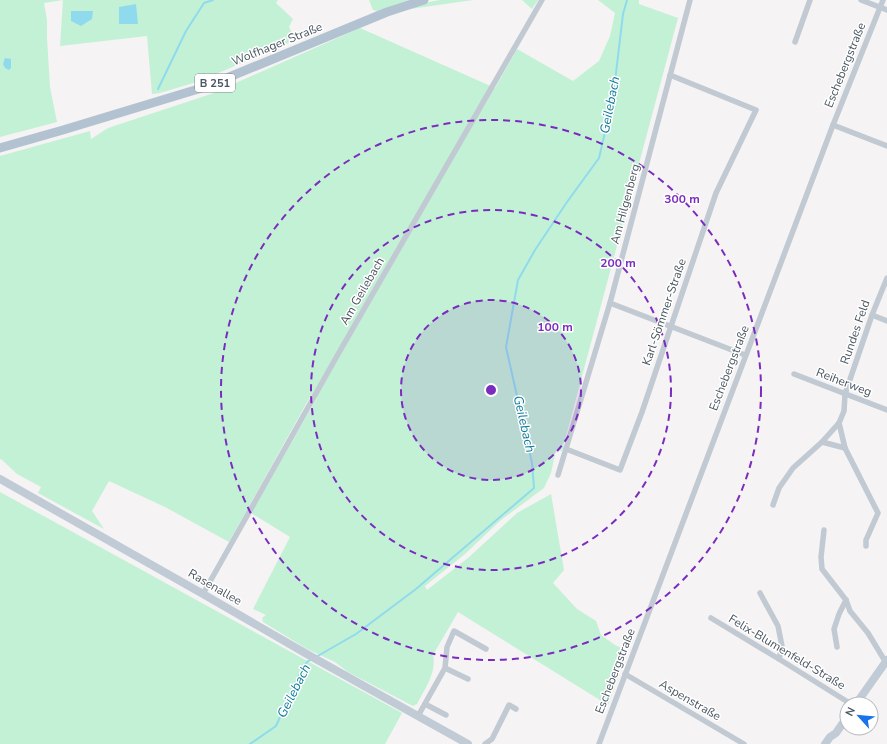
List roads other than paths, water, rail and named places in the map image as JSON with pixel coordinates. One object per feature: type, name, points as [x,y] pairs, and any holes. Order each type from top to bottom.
[{"type":"main road","name":"Wolfhager Straße","points":[[0,148],[205,87],[387,12],[424,0]]},
{"type":"main road","name":"Rasenallee","points":[[0,478],[305,653],[468,744]]},
{"type":"main road","points":[[862,696],[886,661]]},
{"type":"main road","points":[[831,744],[839,729]]},
{"type":"main road","points":[[826,744],[830,737],[836,733]]},
{"type":"street","name":"Am Geilebach","points":[[203,594],[333,363],[542,0]]},
{"type":"street","name":"Am Hilgenberg","points":[[558,475],[610,303],[690,0]]},
{"type":"street","points":[[795,42],[810,0]]},
{"type":"street","points":[[861,0],[887,10]]},
{"type":"street","name":"Eschebergstraße","points":[[598,744],[832,124],[883,0]]},
{"type":"street","name":"Karl-Sömmer-Straße","points":[[566,449],[620,470],[642,412],[716,193],[756,110],[670,75]]},
{"type":"street","points":[[832,124],[887,146]]},
{"type":"street","name":"Rundes Feld","points":[[839,424],[844,411],[846,394],[872,315],[887,278]]},
{"type":"street","points":[[610,303],[746,355]]},
{"type":"street","points":[[872,315],[887,320]]},
{"type":"street","name":"Reiherweg","points":[[794,374],[887,410]]},
{"type":"street","points":[[773,505],[780,488],[792,468],[822,442],[839,424]]},
{"type":"street","points":[[839,424],[845,448],[878,513],[866,540],[866,546]]},
{"type":"street","points":[[822,442],[845,448]]},
{"type":"street","points":[[824,530],[821,558],[822,569],[846,600],[850,611],[868,633],[886,661]]},
{"type":"street","points":[[760,593],[778,626],[782,646],[779,659]]},
{"type":"street","points":[[837,647],[834,629],[846,600]]},
{"type":"street","name":"Felix-Blumenfeld-Straße","points":[[710,618],[839,696]]},
{"type":"street","points":[[418,716],[445,668],[447,647],[454,631],[486,649]]},
{"type":"street","points":[[445,668],[468,680]]},
{"type":"street","name":"Aspenstraße","points":[[625,674],[741,743]]},
{"type":"street","points":[[425,704],[446,715]]},
{"type":"street","points":[[485,744],[492,739],[509,705],[516,709]]},
{"type":"water","points":[[136,4],[138,24],[119,24],[119,7]]},
{"type":"water","points":[[71,11],[93,11],[92,19],[81,26],[71,21]]},
{"type":"water","points":[[5,58],[11,59],[11,68],[9,70],[5,68],[3,64]]},
{"type":"waterway","points":[[158,89],[186,31],[204,3],[213,0]]},
{"type":"waterway","name":"Geilebach","points":[[316,657],[356,634],[416,589],[534,488],[532,463],[506,347],[518,280],[535,250],[599,158],[613,98],[623,14],[627,0]]},
{"type":"waterway","name":"Geilebach","points":[[250,744],[276,726],[298,677],[307,662],[310,660]]}]
